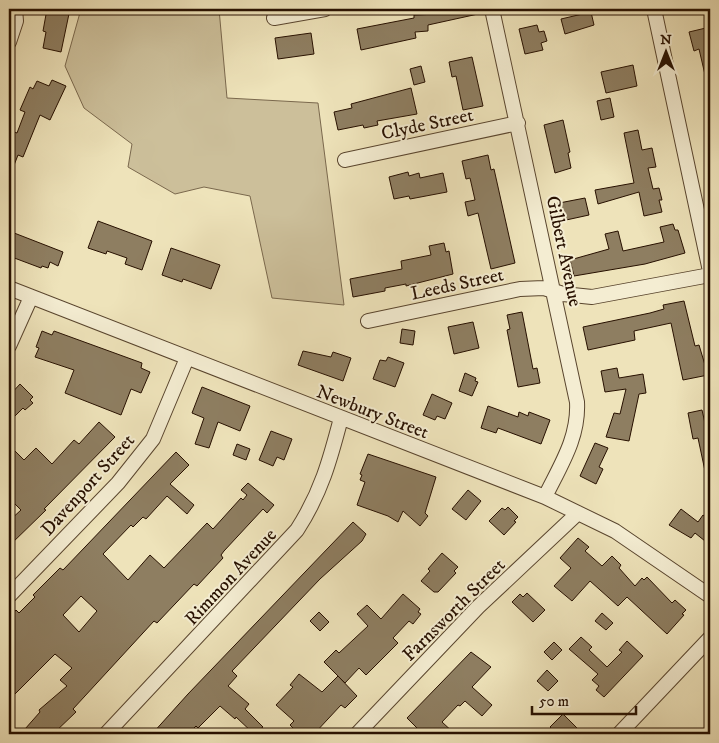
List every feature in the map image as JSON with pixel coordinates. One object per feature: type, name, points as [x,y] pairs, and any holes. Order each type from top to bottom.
[{"type":"street","points":[[9,42],[16,21],[15,9]]},
{"type":"street","points":[[274,18],[325,9]]},
{"type":"street","name":"Gilbert Avenue","points":[[492,9],[577,402],[578,418],[572,443],[545,497]]},
{"type":"street","points":[[654,9],[710,271]]},
{"type":"street","name":"Clyde Street","points":[[345,160],[518,123]]},
{"type":"street","name":"Leeds Street","points":[[368,321],[520,289],[554,290],[575,296],[592,296],[710,275]]},
{"type":"street","name":"Newbury Street","points":[[9,288],[545,497],[615,531],[710,596]]},
{"type":"street","points":[[9,346],[31,297]]},
{"type":"street","name":"Davenport Street","points":[[9,596],[118,483],[153,439],[187,358]]},
{"type":"street","name":"Rimmon Avenue","points":[[106,734],[298,530],[312,507],[327,472],[341,418]]},
{"type":"street","name":"Farnsworth Street","points":[[357,734],[478,608],[578,513]]},
{"type":"street","points":[[619,734],[710,638]]},
{"type":"shaded area","points":[[81,9],[219,9],[227,98],[318,103],[344,305],[272,298],[250,196],[204,187],[175,194],[128,167],[132,144],[84,108],[65,66]]},
{"type":"building","points":[[47,9],[70,9],[61,52],[43,48],[46,32],[43,31]]},
{"type":"building","points":[[438,9],[478,9],[478,14],[428,25],[428,31],[415,32],[416,38],[361,50],[357,29],[414,18],[414,15],[439,14]]},
{"type":"building","points":[[591,12],[594,25],[565,34],[561,19]]},
{"type":"building","points":[[537,25],[539,32],[544,31],[547,41],[541,43],[543,50],[525,54],[519,29]]},
{"type":"building","points":[[710,27],[710,79],[706,79],[699,49],[694,51],[689,32]]},
{"type":"building","points":[[311,33],[314,54],[278,59],[275,38]]},
{"type":"building","points":[[472,57],[483,106],[463,110],[456,76],[452,77],[449,62]]},
{"type":"building","points":[[633,65],[637,86],[606,93],[601,72]]},
{"type":"building","points":[[421,66],[425,82],[414,85],[410,69]]},
{"type":"building","points":[[52,80],[66,86],[50,120],[40,115],[23,157],[18,155],[9,178],[9,130],[17,133],[25,112],[20,110],[30,87],[33,89],[37,81],[49,86]]},
{"type":"building","points":[[411,88],[417,114],[377,121],[378,125],[364,128],[363,125],[338,130],[334,112],[352,108],[351,104]]},
{"type":"building","points":[[610,98],[614,117],[601,120],[597,101]]},
{"type":"building","points":[[563,120],[570,152],[568,153],[571,168],[555,173],[544,125]]},
{"type":"building","points":[[638,130],[642,150],[652,148],[656,167],[648,168],[653,189],[659,188],[662,200],[659,200],[662,212],[644,216],[639,192],[598,204],[595,190],[634,183],[624,133]]},
{"type":"building","points":[[488,155],[491,170],[494,169],[515,263],[491,269],[478,213],[468,216],[465,202],[475,200],[470,178],[466,179],[462,161]]},
{"type":"building","points":[[408,172],[409,176],[419,173],[420,178],[443,173],[447,192],[410,199],[409,196],[394,199],[389,177]]},
{"type":"building","points":[[585,198],[589,215],[557,222],[554,204]]},
{"type":"building","points":[[98,221],[152,241],[142,270],[125,264],[127,258],[107,251],[106,254],[88,248]]},
{"type":"building","points":[[673,224],[675,230],[678,230],[685,253],[645,264],[574,276],[570,260],[609,249],[605,234],[618,231],[623,251],[664,242],[660,227]]},
{"type":"building","points":[[9,231],[63,252],[58,266],[50,262],[48,268],[42,266],[41,268],[9,256]]},
{"type":"building","points":[[444,243],[446,252],[449,251],[453,274],[406,286],[406,284],[385,288],[385,291],[353,297],[350,279],[402,269],[401,261],[431,255],[429,246]]},
{"type":"building","points":[[171,248],[220,265],[211,289],[183,279],[182,282],[162,275]]},
{"type":"building","points":[[684,301],[695,346],[699,345],[708,375],[683,380],[671,323],[634,331],[635,340],[588,350],[583,327],[650,313],[664,309],[663,305]]},
{"type":"building","points":[[522,312],[533,369],[537,368],[540,383],[518,387],[507,330],[510,329],[507,315]]},
{"type":"building","points":[[473,322],[479,348],[454,354],[448,327]]},
{"type":"building","points":[[402,329],[415,331],[413,345],[400,343]]},
{"type":"building","points":[[42,331],[52,335],[54,331],[142,363],[141,368],[150,372],[141,393],[131,389],[121,415],[65,393],[74,370],[35,357],[39,348],[36,347]]},
{"type":"building","points":[[303,351],[331,357],[333,352],[351,358],[343,381],[298,365]]},
{"type":"building","points":[[388,357],[404,363],[395,387],[373,379],[380,360],[386,361]]},
{"type":"building","points":[[617,368],[619,378],[643,374],[646,393],[639,394],[629,441],[606,437],[614,413],[620,414],[626,389],[605,392],[601,371]]},
{"type":"building","points":[[465,373],[476,378],[475,381],[478,382],[472,396],[459,391]]},
{"type":"building","points":[[20,384],[33,397],[30,400],[33,403],[25,410],[23,408],[9,422],[9,396]]},
{"type":"building","points":[[202,387],[250,406],[240,431],[218,422],[209,448],[195,444],[204,418],[192,413]]},
{"type":"building","points":[[432,394],[452,403],[445,419],[437,416],[435,420],[423,415]]},
{"type":"building","points":[[488,406],[518,417],[519,412],[528,416],[529,412],[550,420],[541,444],[498,428],[496,433],[481,428]]},
{"type":"building","points":[[702,410],[707,432],[710,432],[710,470],[705,471],[698,438],[693,439],[688,413]]},
{"type":"building","points":[[99,422],[115,437],[9,546],[9,521],[21,510],[9,498],[9,474],[15,469],[9,463],[9,445],[24,460],[36,448],[52,464],[74,440],[79,444]]},
{"type":"building","points":[[271,431],[292,439],[284,460],[277,457],[273,466],[259,460]]},
{"type":"building","points":[[595,443],[608,448],[599,467],[603,469],[596,484],[580,476]]},
{"type":"building","points":[[237,444],[250,449],[246,460],[233,455]]},
{"type":"building","points":[[176,452],[189,465],[170,484],[194,505],[187,514],[167,496],[146,519],[143,517],[133,527],[131,525],[103,554],[128,580],[150,555],[164,568],[207,523],[213,529],[241,498],[243,500],[247,495],[241,490],[248,483],[274,505],[267,513],[263,509],[224,551],[221,555],[223,558],[197,586],[194,584],[157,623],[154,621],[73,709],[76,712],[53,734],[31,734],[25,729],[40,712],[39,710],[67,686],[60,680],[72,668],[55,654],[9,700],[9,618],[16,610],[19,613],[35,597],[33,595],[60,568],[63,570]],"holes":[[[81,596],[97,611],[79,632],[63,615]]]},
{"type":"building","points":[[368,454],[436,477],[425,513],[428,516],[420,526],[403,511],[398,522],[388,516],[357,505],[365,482],[360,480],[362,475],[360,474]]},
{"type":"building","points":[[468,490],[481,501],[466,520],[452,509]]},
{"type":"building","points":[[508,507],[518,517],[504,535],[489,521],[502,508],[505,510]]},
{"type":"building","points":[[681,509],[698,522],[703,515],[710,520],[710,545],[695,533],[691,538],[669,525]]},
{"type":"building","points":[[353,522],[366,534],[362,541],[320,579],[232,671],[237,676],[228,686],[249,704],[245,709],[263,727],[254,734],[236,717],[235,719],[220,706],[198,728],[196,726],[188,734],[152,734],[188,694]]},
{"type":"building","points":[[578,538],[589,547],[585,551],[602,566],[612,556],[621,565],[619,568],[635,586],[642,578],[644,580],[647,577],[672,603],[675,600],[686,610],[682,614],[684,615],[667,634],[627,597],[618,606],[590,581],[572,601],[554,586],[571,568],[560,558]]},
{"type":"building","points":[[442,553],[458,567],[454,571],[456,573],[438,592],[434,592],[421,581],[430,571],[428,569]]},
{"type":"building","points":[[527,593],[545,610],[533,622],[512,602],[520,594],[523,597]]},
{"type":"building","points":[[403,594],[420,609],[418,612],[421,614],[413,624],[409,621],[393,638],[398,643],[366,675],[359,668],[345,683],[324,662],[336,650],[339,653],[368,626],[357,614],[367,605],[381,619]]},
{"type":"building","points":[[319,612],[329,622],[320,631],[310,621]]},
{"type":"building","points":[[602,613],[613,623],[606,630],[595,621]]},
{"type":"building","points":[[581,637],[592,647],[589,650],[607,667],[622,652],[619,650],[627,641],[643,656],[604,697],[596,690],[599,686],[592,680],[598,674],[569,649]]},
{"type":"building","points":[[554,642],[562,650],[552,660],[544,652]]},
{"type":"building","points":[[471,652],[491,667],[472,687],[492,705],[482,716],[465,701],[460,706],[458,705],[442,722],[455,734],[423,734],[407,718]]},
{"type":"building","points":[[547,670],[558,681],[548,691],[537,681]]},
{"type":"building","points":[[299,674],[322,692],[338,676],[357,696],[345,708],[341,705],[314,734],[287,734],[293,728],[290,725],[294,721],[276,705],[293,687],[290,685]]},
{"type":"building","points":[[563,714],[583,734],[557,734],[550,727]]}]
